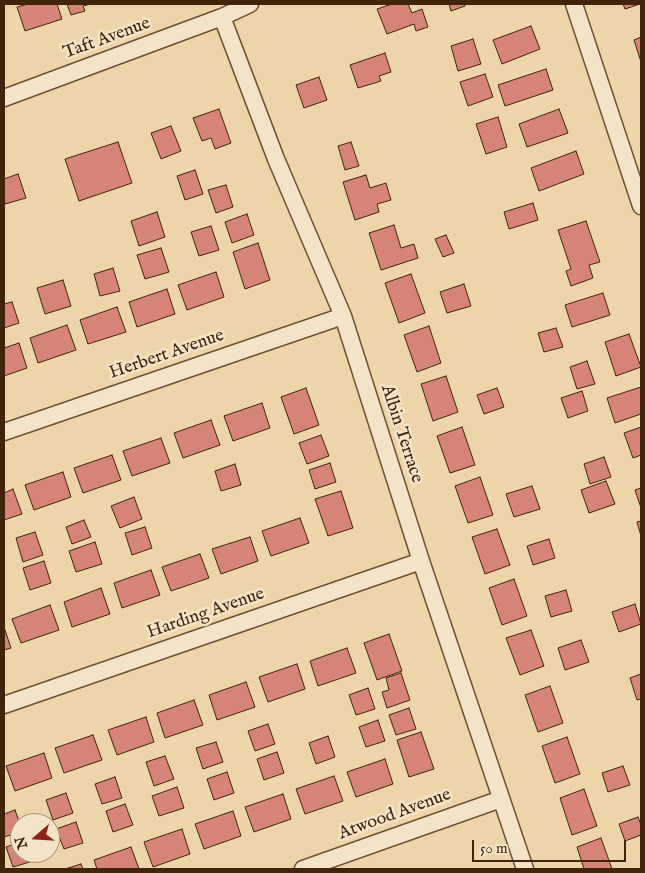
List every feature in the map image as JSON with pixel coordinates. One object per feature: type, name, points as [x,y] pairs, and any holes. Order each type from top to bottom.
[{"type":"street","name":"Taft Avenue","points":[[4,98],[222,18],[250,4]]},
{"type":"street","points":[[574,4],[641,206]]},
{"type":"street","name":"Albin Terrace","points":[[222,18],[276,159],[343,316],[421,561],[525,869]]},
{"type":"street","name":"Herbert Avenue","points":[[4,432],[343,316]]},
{"type":"street","name":"Harding Avenue","points":[[4,705],[421,561]]},
{"type":"street","name":"Atwood Avenue","points":[[303,869],[501,799]]},
{"type":"building","points":[[28,4],[57,4],[62,19],[25,31],[17,7]]},
{"type":"building","points":[[67,4],[91,4],[83,6],[85,11],[71,15]]},
{"type":"building","points":[[392,4],[408,4],[412,13],[422,9],[428,27],[416,31],[414,24],[387,34],[377,9]]},
{"type":"building","points":[[449,4],[464,4],[465,6],[451,11]]},
{"type":"building","points":[[623,4],[640,4],[625,9]]},
{"type":"building","points":[[531,26],[540,49],[502,64],[493,40]]},
{"type":"building","points":[[641,37],[641,62],[634,40]]},
{"type":"building","points":[[473,39],[481,64],[458,71],[451,46]]},
{"type":"building","points":[[385,53],[391,72],[379,76],[381,81],[358,88],[350,65]]},
{"type":"building","points":[[546,69],[553,90],[505,106],[498,85]]},
{"type":"building","points":[[485,74],[493,97],[468,106],[460,82]]},
{"type":"building","points":[[319,77],[327,100],[304,108],[296,85]]},
{"type":"building","points":[[219,109],[231,143],[215,149],[211,138],[202,141],[193,118]]},
{"type":"building","points":[[559,109],[568,133],[527,147],[519,124]]},
{"type":"building","points":[[498,117],[507,147],[486,154],[476,124]]},
{"type":"building","points":[[171,126],[181,151],[161,159],[151,133]]},
{"type":"building","points":[[118,142],[132,183],[79,201],[65,159]]},
{"type":"building","points":[[351,142],[359,166],[345,170],[338,146]]},
{"type":"building","points":[[576,151],[584,174],[539,191],[531,168]]},
{"type":"building","points":[[195,170],[203,194],[185,200],[177,176]]},
{"type":"building","points":[[18,174],[26,198],[5,204],[4,179]]},
{"type":"building","points":[[366,175],[370,188],[386,183],[391,200],[377,204],[379,212],[355,220],[343,182]]},
{"type":"building","points":[[226,185],[233,207],[216,213],[208,190]]},
{"type":"building","points":[[533,203],[538,220],[509,229],[504,212]]},
{"type":"building","points":[[157,212],[165,237],[139,246],[131,221]]},
{"type":"building","points":[[247,214],[254,235],[232,243],[225,222]]},
{"type":"building","points":[[586,221],[600,262],[589,265],[593,278],[571,286],[566,271],[571,269],[558,230]]},
{"type":"building","points":[[394,225],[401,248],[414,244],[418,258],[381,270],[369,233]]},
{"type":"building","points":[[211,226],[219,250],[199,256],[191,232]]},
{"type":"building","points":[[446,235],[454,253],[443,257],[435,239]]},
{"type":"building","points":[[258,243],[270,280],[245,289],[233,252]]},
{"type":"building","points":[[161,248],[169,272],[145,279],[137,255]]},
{"type":"building","points":[[113,268],[120,291],[100,296],[94,274]]},
{"type":"building","points":[[216,272],[224,297],[187,310],[178,285]]},
{"type":"building","points":[[411,274],[425,313],[399,323],[385,283]]},
{"type":"building","points":[[63,280],[71,306],[45,314],[37,288]]},
{"type":"building","points":[[464,284],[471,306],[447,313],[440,292]]},
{"type":"building","points":[[167,289],[175,314],[137,327],[129,302]]},
{"type":"building","points":[[603,293],[610,315],[572,327],[565,305]]},
{"type":"building","points":[[12,302],[19,323],[4,328],[4,304]]},
{"type":"building","points":[[117,307],[126,332],[88,344],[80,320]]},
{"type":"building","points":[[67,325],[76,350],[38,363],[30,338]]},
{"type":"building","points":[[429,326],[441,363],[417,372],[404,335]]},
{"type":"building","points":[[556,328],[563,347],[544,352],[538,333]]},
{"type":"building","points":[[629,334],[641,367],[616,376],[605,342]]},
{"type":"building","points":[[19,343],[27,368],[4,376],[4,348]]},
{"type":"building","points":[[587,361],[595,384],[577,389],[570,367]]},
{"type":"building","points":[[446,376],[458,412],[433,421],[421,384]]},
{"type":"building","points":[[641,387],[641,414],[615,423],[607,398]]},
{"type":"building","points":[[306,388],[319,425],[294,434],[281,397]]},
{"type":"building","points":[[497,388],[504,407],[484,414],[477,395]]},
{"type":"building","points":[[582,391],[588,411],[568,418],[561,398]]},
{"type":"building","points":[[262,403],[270,428],[233,441],[224,416]]},
{"type":"building","points":[[211,420],[220,445],[183,458],[174,433]]},
{"type":"building","points":[[462,427],[475,465],[450,473],[437,436]]},
{"type":"building","points":[[641,427],[641,455],[633,458],[624,433]]},
{"type":"building","points":[[321,435],[329,456],[307,464],[299,443]]},
{"type":"building","points":[[161,438],[170,463],[132,476],[123,451]]},
{"type":"building","points":[[112,455],[121,480],[83,493],[74,468]]},
{"type":"building","points":[[604,457],[611,477],[590,484],[584,464]]},
{"type":"building","points":[[330,463],[336,482],[315,489],[309,470]]},
{"type":"building","points":[[235,464],[241,485],[221,491],[215,471]]},
{"type":"building","points":[[63,472],[71,497],[34,510],[25,485]]},
{"type":"building","points":[[480,477],[493,515],[468,523],[455,486]]},
{"type":"building","points":[[606,481],[615,504],[589,513],[581,490]]},
{"type":"building","points":[[532,486],[540,509],[514,517],[506,494]]},
{"type":"building","points":[[641,488],[641,508],[635,490]]},
{"type":"building","points":[[13,489],[22,514],[4,520],[4,493]]},
{"type":"building","points":[[341,491],[353,528],[328,536],[315,499]]},
{"type":"building","points":[[134,497],[142,519],[120,528],[111,506]]},
{"type":"building","points":[[300,518],[309,543],[271,556],[262,531]]},
{"type":"building","points":[[84,520],[91,537],[72,544],[66,527]]},
{"type":"building","points":[[641,521],[641,536],[637,522]]},
{"type":"building","points":[[145,527],[152,548],[132,555],[125,533]]},
{"type":"building","points":[[497,529],[510,565],[485,574],[472,537]]},
{"type":"building","points":[[35,532],[43,555],[23,562],[16,538]]},
{"type":"building","points":[[250,537],[258,561],[221,574],[212,549]]},
{"type":"building","points":[[549,539],[555,558],[533,565],[527,546]]},
{"type":"building","points":[[95,542],[102,564],[76,572],[69,551]]},
{"type":"building","points":[[200,554],[209,578],[171,591],[162,567]]},
{"type":"building","points":[[44,561],[51,583],[30,590],[23,568]]},
{"type":"building","points":[[151,570],[160,595],[122,608],[114,583]]},
{"type":"building","points":[[514,579],[527,616],[502,625],[489,588]]},
{"type":"building","points":[[101,588],[110,614],[72,627],[64,602]]},
{"type":"building","points":[[566,590],[572,611],[551,617],[545,596]]},
{"type":"building","points":[[635,604],[641,624],[619,632],[612,612]]},
{"type":"building","points":[[50,605],[59,630],[21,643],[12,619]]},
{"type":"building","points":[[4,627],[11,648],[4,650]]},
{"type":"building","points":[[531,630],[544,666],[520,675],[506,638]]},
{"type":"building","points":[[389,634],[402,671],[377,680],[364,643]]},
{"type":"building","points":[[581,640],[589,662],[565,670],[558,648]]},
{"type":"building","points":[[347,648],[356,673],[318,686],[310,661]]},
{"type":"building","points":[[297,664],[305,689],[268,702],[259,677]]},
{"type":"building","points":[[401,673],[410,700],[387,708],[382,692],[389,690],[386,678]]},
{"type":"building","points":[[641,674],[641,699],[637,700],[630,678]]},
{"type":"building","points":[[246,682],[255,707],[217,720],[209,695]]},
{"type":"building","points":[[550,686],[563,723],[538,732],[525,695]]},
{"type":"building","points":[[368,688],[375,709],[356,715],[349,695]]},
{"type":"building","points":[[194,700],[203,725],[165,738],[157,713]]},
{"type":"building","points":[[409,708],[416,729],[396,735],[389,715]]},
{"type":"building","points":[[146,717],[154,742],[117,755],[108,730]]},
{"type":"building","points":[[378,720],[385,741],[366,747],[359,727]]},
{"type":"building","points":[[268,724],[275,744],[255,751],[248,731]]},
{"type":"building","points":[[421,732],[434,769],[409,777],[397,740]]},
{"type":"building","points":[[93,735],[102,760],[64,773],[55,748]]},
{"type":"building","points":[[328,736],[335,757],[316,764],[309,743]]},
{"type":"building","points":[[567,737],[580,774],[555,783],[542,746]]},
{"type":"building","points":[[216,742],[223,762],[203,769],[196,748]]},
{"type":"building","points":[[277,752],[284,773],[264,780],[257,759]]},
{"type":"building","points":[[44,753],[52,778],[15,791],[6,766]]},
{"type":"building","points":[[165,756],[174,779],[154,786],[146,762]]},
{"type":"building","points":[[385,759],[393,784],[356,797],[347,772]]},
{"type":"building","points":[[623,766],[630,785],[608,792],[602,773]]},
{"type":"building","points":[[227,772],[234,793],[214,800],[207,779]]},
{"type":"building","points":[[334,776],[343,801],[305,814],[296,789]]},
{"type":"building","points":[[115,777],[122,798],[102,804],[95,784]]},
{"type":"building","points":[[177,787],[184,808],[159,816],[152,796]]},
{"type":"building","points":[[584,789],[597,826],[572,835],[560,798]]},
{"type":"building","points":[[66,793],[73,813],[60,818],[60,813],[51,813],[46,800]]},
{"type":"building","points":[[283,794],[291,819],[254,832],[245,807]]},
{"type":"building","points":[[125,804],[133,825],[113,832],[106,811]]},
{"type":"building","points":[[15,810],[16,813],[10,813],[10,835],[4,837],[4,814]]},
{"type":"building","points":[[233,811],[241,836],[204,849],[195,824]]},
{"type":"building","points":[[638,817],[641,825],[641,835],[625,841],[619,824]]},
{"type":"building","points":[[76,822],[83,843],[64,849],[60,839],[60,828]]},
{"type":"building","points":[[182,829],[190,854],[153,867],[144,842]]},
{"type":"building","points":[[601,838],[612,869],[584,869],[577,847]]},
{"type":"building","points":[[10,846],[10,858],[6,847]]},
{"type":"building","points":[[131,847],[139,869],[97,869],[94,860]]},
{"type":"building","points":[[12,863],[26,863],[13,867]]},
{"type":"building","points":[[81,864],[83,869],[65,869]]}]
